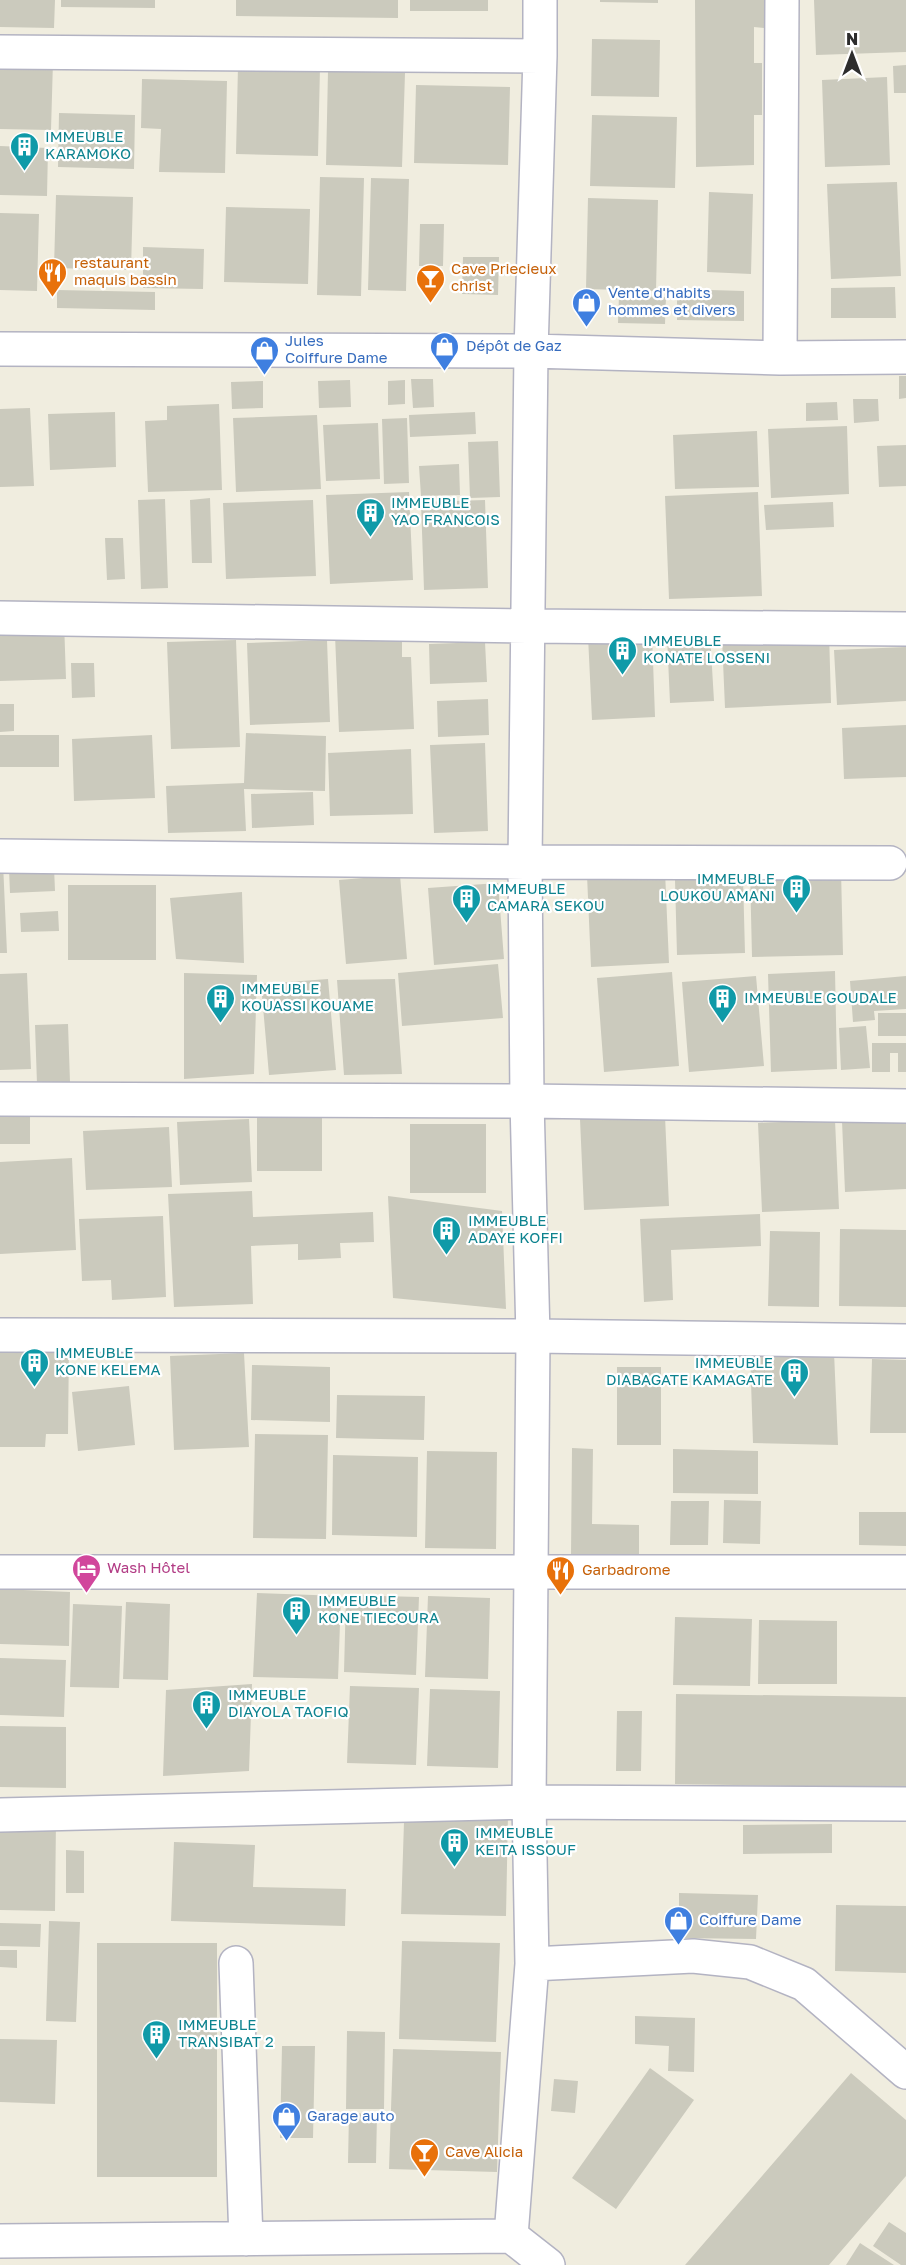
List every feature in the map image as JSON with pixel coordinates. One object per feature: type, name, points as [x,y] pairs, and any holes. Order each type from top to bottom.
[{"type":"street","points":[[511,2236],[532,1964],[529,1802],[532,1336],[525,862],[531,351],[540,0]]},
{"type":"street","points":[[780,358],[782,0]]},
{"type":"street","points":[[0,52],[540,56]]},
{"type":"street","points":[[0,349],[531,351],[780,358],[906,357]]},
{"type":"street","points":[[0,618],[906,629]]},
{"type":"street","points":[[0,856],[525,862],[890,863]]},
{"type":"street","points":[[0,1099],[527,1101],[906,1106]]},
{"type":"street","points":[[0,1335],[532,1336],[906,1341]]},
{"type":"street","points":[[0,1572],[906,1572]]},
{"type":"street","points":[[0,1815],[529,1802],[906,1804]]},
{"type":"street","points":[[532,1964],[693,1956],[750,1962],[804,1984],[906,2072]]},
{"type":"street","points":[[236,1963],[246,2239]]},
{"type":"street","points":[[7,2249],[246,2239],[511,2236],[548,2265]]},
{"type":"building","points":[[0,0],[55,0],[54,28],[0,27]]},
{"type":"building","points":[[61,0],[155,0],[155,8],[61,7]]},
{"type":"building","points":[[236,0],[398,0],[398,18],[236,16]]},
{"type":"building","points":[[410,0],[488,0],[488,11],[410,11]]},
{"type":"building","points":[[600,0],[658,0],[658,3],[600,2]]},
{"type":"building","points":[[695,0],[764,0],[764,28],[754,27],[754,63],[762,63],[762,115],[754,115],[754,165],[696,167]]},
{"type":"building","points":[[814,0],[906,0],[906,52],[816,55]]},
{"type":"building","points":[[592,39],[660,40],[659,97],[591,96]]},
{"type":"building","points":[[0,60],[53,61],[51,130],[0,129]]},
{"type":"building","points":[[906,65],[906,93],[894,93],[893,66]]},
{"type":"building","points":[[238,66],[320,67],[318,156],[236,154]]},
{"type":"building","points":[[328,71],[405,73],[402,167],[326,165]]},
{"type":"building","points":[[887,77],[890,165],[825,167],[822,80]]},
{"type":"building","points":[[142,79],[227,81],[225,173],[159,172],[161,129],[141,128]]},
{"type":"building","points":[[416,85],[510,87],[508,165],[414,163]]},
{"type":"building","points":[[59,113],[135,115],[134,169],[58,167]]},
{"type":"building","points":[[592,115],[677,117],[675,188],[590,186]]},
{"type":"building","name":"IMMEUBLE KARAMOKO","points":[[0,146],[48,148],[47,196],[0,195]]},
{"type":"building","points":[[320,177],[364,178],[361,296],[317,295]]},
{"type":"building","points":[[371,178],[409,179],[406,291],[368,290]]},
{"type":"building","points":[[897,182],[901,276],[831,279],[827,184]]},
{"type":"building","points":[[709,192],[753,194],[751,274],[707,272]]},
{"type":"building","points":[[56,195],[133,197],[131,270],[54,268]]},
{"type":"building","points":[[588,198],[658,200],[656,291],[586,289]]},
{"type":"building","points":[[226,207],[310,209],[308,284],[224,282]]},
{"type":"building","points":[[0,213],[39,214],[37,291],[0,290]]},
{"type":"building","points":[[420,224],[444,224],[443,266],[419,266]]},
{"type":"building","points":[[143,247],[204,249],[203,289],[143,288]]},
{"type":"building","points":[[463,257],[499,257],[498,295],[462,294]]},
{"type":"building","points":[[895,287],[896,318],[831,318],[831,288]]},
{"type":"building","points":[[677,289],[744,291],[744,321],[677,320]]},
{"type":"building","points":[[57,290],[155,292],[155,310],[57,308]]},
{"type":"building","points":[[619,296],[666,297],[665,324],[618,323]]},
{"type":"building","points":[[899,376],[906,376],[906,398],[899,399]]},
{"type":"building","points":[[411,379],[433,379],[434,407],[413,408]]},
{"type":"building","points":[[350,380],[351,407],[319,408],[318,381]]},
{"type":"building","points":[[405,380],[405,404],[388,405],[388,381]]},
{"type":"building","points":[[263,381],[263,408],[232,409],[231,382]]},
{"type":"building","points":[[853,399],[878,399],[879,421],[854,423]]},
{"type":"building","points":[[837,402],[838,420],[806,421],[806,403]]},
{"type":"building","points":[[219,404],[222,490],[148,492],[145,421],[167,420],[167,406]]},
{"type":"building","points":[[30,408],[34,486],[0,487],[0,409]]},
{"type":"building","points":[[115,412],[116,467],[50,470],[48,414]]},
{"type":"building","points":[[475,412],[476,434],[410,437],[409,415]]},
{"type":"building","points":[[317,415],[321,489],[236,492],[233,418]]},
{"type":"building","points":[[407,418],[409,483],[384,484],[382,419]]},
{"type":"building","points":[[378,423],[380,479],[326,481],[323,425]]},
{"type":"building","points":[[847,426],[849,494],[771,498],[768,429]]},
{"type":"building","points":[[757,431],[759,487],[675,489],[673,435]]},
{"type":"building","points":[[498,441],[500,497],[470,498],[468,442]]},
{"type":"building","points":[[906,445],[906,486],[879,487],[877,446]]},
{"type":"building","points":[[459,464],[460,495],[421,496],[419,466]]},
{"type":"building","name":"IMMEUBLE YAO FRANCOIS","points":[[409,492],[413,580],[330,584],[326,495]]},
{"type":"building","points":[[758,492],[762,596],[669,599],[665,496]]},
{"type":"building","points":[[210,498],[212,563],[192,563],[190,500]]},
{"type":"building","points":[[165,499],[168,588],[141,589],[138,500]]},
{"type":"building","points":[[313,500],[316,576],[226,579],[223,503]]},
{"type":"building","points":[[485,500],[488,588],[424,590],[421,502]]},
{"type":"building","points":[[833,502],[834,527],[766,530],[764,505]]},
{"type":"building","points":[[105,538],[123,538],[125,579],[107,580]]},
{"type":"building","points":[[64,621],[66,679],[0,681],[0,623]]},
{"type":"building","points":[[402,632],[402,657],[411,657],[414,729],[339,732],[335,635]]},
{"type":"building","points":[[829,632],[831,703],[725,708],[722,638]]},
{"type":"building","name":"IMMEUBLE KONATE LOSSENI","points":[[652,633],[655,717],[592,720],[588,636]]},
{"type":"building","points":[[710,634],[714,701],[670,703],[667,636]]},
{"type":"building","points":[[236,640],[240,747],[171,749],[167,642]]},
{"type":"building","points":[[327,640],[330,722],[250,725],[247,643]]},
{"type":"building","points":[[485,642],[487,682],[430,684],[429,644]]},
{"type":"building","points":[[906,647],[906,701],[837,705],[834,650]]},
{"type":"building","points":[[71,663],[94,663],[95,697],[72,698]]},
{"type":"building","points":[[488,699],[489,735],[438,737],[437,701]]},
{"type":"building","points":[[0,704],[14,704],[14,731],[0,732]]},
{"type":"building","points":[[906,725],[906,777],[844,779],[842,728]]},
{"type":"building","points":[[246,733],[326,736],[325,791],[244,789],[246,831],[168,833],[166,786],[244,783]]},
{"type":"building","points":[[0,735],[59,735],[59,767],[0,767]]},
{"type":"building","points":[[152,735],[155,798],[74,801],[72,739]]},
{"type":"building","points":[[485,743],[488,831],[434,833],[430,745]]},
{"type":"building","points":[[411,749],[413,814],[330,816],[328,753]]},
{"type":"building","points":[[313,792],[314,825],[252,828],[251,794]]},
{"type":"building","points":[[0,863],[3,863],[7,953],[0,953]]},
{"type":"building","points":[[54,867],[55,891],[10,893],[9,869]]},
{"type":"building","name":"IMMEUBLE LOUKOU AMANI","points":[[841,870],[843,955],[752,957],[750,871]]},
{"type":"building","points":[[665,871],[669,963],[591,967],[587,875]]},
{"type":"building","points":[[400,875],[407,959],[346,964],[339,880]]},
{"type":"building","points":[[743,878],[745,953],[677,955],[675,880]]},
{"type":"building","name":"IMMEUBLE CAMARA SEKOU","points":[[498,883],[504,959],[434,965],[428,888]]},
{"type":"building","points":[[68,885],[156,885],[156,960],[68,960]]},
{"type":"building","points":[[242,892],[244,963],[176,959],[170,898]]},
{"type":"building","points":[[58,911],[59,931],[21,932],[20,913]]},
{"type":"building","points":[[498,964],[503,1018],[402,1026],[398,973]]},
{"type":"building","points":[[835,971],[837,1069],[771,1072],[768,974]]},
{"type":"building","points":[[672,972],[679,1066],[604,1072],[597,978]]},
{"type":"building","points":[[27,973],[31,1069],[0,1070],[0,974]]},
{"type":"building","name":"IMMEUBLE KOUASSI KOUAME","points":[[184,973],[257,975],[254,1074],[184,1079]]},
{"type":"building","name":"IMMEUBLE GOUDALE","points":[[756,976],[764,1066],[689,1072],[682,982]]},
{"type":"building","points":[[906,976],[906,1009],[874,1011],[875,1020],[853,1022],[850,981]]},
{"type":"building","points":[[328,979],[336,1070],[269,1075],[261,984]]},
{"type":"building","points":[[395,979],[402,1074],[344,1075],[337,980]]},
{"type":"building","points":[[878,1013],[906,1013],[906,1036],[878,1036]]},
{"type":"building","points":[[68,1024],[70,1082],[37,1084],[35,1025]]},
{"type":"building","points":[[866,1026],[870,1068],[841,1070],[839,1028]]},
{"type":"building","points":[[872,1043],[906,1043],[906,1072],[898,1072],[898,1053],[890,1053],[890,1072],[872,1072]]},
{"type":"building","points":[[0,1105],[30,1105],[30,1144],[0,1144]]},
{"type":"building","points":[[257,1110],[322,1110],[322,1171],[257,1171]]},
{"type":"building","points":[[665,1116],[669,1206],[584,1210],[580,1119]]},
{"type":"building","points":[[906,1118],[906,1189],[845,1192],[842,1121]]},
{"type":"building","points":[[249,1119],[252,1182],[180,1185],[177,1122]]},
{"type":"building","points":[[835,1120],[839,1209],[762,1212],[758,1123]]},
{"type":"building","points":[[410,1124],[486,1124],[486,1193],[410,1193]]},
{"type":"building","points":[[169,1127],[172,1187],[86,1190],[83,1131]]},
{"type":"building","points":[[72,1158],[76,1250],[0,1254],[0,1162]]},
{"type":"building","points":[[252,1191],[253,1217],[373,1212],[374,1242],[340,1243],[341,1258],[298,1260],[298,1244],[251,1246],[253,1304],[174,1307],[168,1194]]},
{"type":"building","name":"IMMEUBLE ADAYE KOFFI","points":[[388,1196],[502,1211],[506,1309],[393,1298]]},
{"type":"building","points":[[760,1214],[761,1246],[671,1250],[673,1300],[644,1302],[640,1219]]},
{"type":"building","points":[[163,1216],[166,1297],[112,1300],[111,1280],[82,1281],[79,1219]]},
{"type":"building","points":[[840,1229],[906,1230],[906,1307],[839,1306]]},
{"type":"building","points":[[770,1231],[820,1232],[819,1307],[768,1306]]},
{"type":"building","name":"IMMEUBLE KONE KELEMA","points":[[0,1341],[69,1342],[68,1434],[46,1434],[45,1447],[0,1447]]},
{"type":"building","name":"IMMEUBLE DIABAGATE KAMAGATE","points":[[750,1351],[834,1352],[838,1445],[753,1443]]},
{"type":"building","points":[[244,1353],[249,1447],[174,1450],[170,1356]]},
{"type":"building","points":[[872,1359],[906,1360],[906,1433],[870,1433]]},
{"type":"building","points":[[252,1365],[330,1367],[330,1422],[251,1420]]},
{"type":"building","points":[[617,1367],[661,1367],[661,1445],[617,1445]]},
{"type":"building","points":[[129,1386],[135,1445],[78,1451],[72,1392]]},
{"type":"building","points":[[337,1395],[425,1396],[424,1440],[336,1438]]},
{"type":"building","points":[[255,1434],[328,1435],[326,1539],[253,1538]]},
{"type":"building","points":[[572,1448],[593,1449],[592,1524],[639,1525],[639,1557],[571,1556]]},
{"type":"building","points":[[673,1449],[758,1451],[758,1494],[673,1493]]},
{"type":"building","points":[[427,1451],[497,1452],[496,1549],[425,1548]]},
{"type":"building","points":[[333,1455],[418,1457],[417,1537],[332,1535]]},
{"type":"building","points":[[724,1500],[761,1501],[760,1544],[723,1543]]},
{"type":"building","points":[[671,1501],[709,1501],[708,1545],[670,1545]]},
{"type":"building","points":[[859,1512],[906,1512],[906,1546],[859,1545]]},
{"type":"building","points":[[0,1589],[70,1592],[69,1646],[0,1644]]},
{"type":"building","name":"IMMEUBLE KONE TIECOURA","points":[[257,1593],[341,1596],[338,1679],[253,1677]]},
{"type":"building","points":[[346,1595],[419,1597],[416,1675],[344,1672]]},
{"type":"building","points":[[428,1596],[490,1598],[488,1679],[425,1677]]},
{"type":"building","points":[[126,1602],[170,1604],[168,1680],[123,1679]]},
{"type":"building","points":[[73,1604],[122,1606],[119,1688],[70,1687]]},
{"type":"building","points":[[675,1617],[752,1619],[750,1686],[673,1685]]},
{"type":"building","points":[[759,1620],[837,1621],[837,1684],[758,1684]]},
{"type":"building","points":[[0,1658],[66,1660],[64,1717],[0,1715]]},
{"type":"building","name":"IMMEUBLE DIAYOLA TAOFIQ","points":[[252,1684],[249,1771],[163,1776],[166,1690]]},
{"type":"building","points":[[350,1686],[419,1688],[416,1765],[347,1763]]},
{"type":"building","points":[[430,1689],[500,1691],[498,1768],[427,1766]]},
{"type":"building","points":[[676,1694],[906,1697],[906,1788],[675,1784]]},
{"type":"building","points":[[617,1711],[642,1711],[641,1771],[616,1771]]},
{"type":"building","points":[[0,1726],[66,1727],[66,1788],[0,1787]]},
{"type":"building","name":"IMMEUBLE KEITA ISSOUF","points":[[508,1814],[506,1916],[401,1914],[404,1822]]},
{"type":"building","points":[[0,1817],[56,1818],[55,1911],[0,1910]]},
{"type":"building","points":[[832,1824],[832,1853],[743,1854],[743,1825]]},
{"type":"building","points":[[174,1842],[255,1845],[253,1887],[346,1889],[345,1926],[171,1921]]},
{"type":"building","points":[[66,1850],[84,1851],[84,1893],[66,1893]]},
{"type":"building","points":[[679,1893],[758,1895],[756,1939],[679,1938]]},
{"type":"building","points":[[836,1905],[906,1906],[906,1973],[835,1971]]},
{"type":"building","points":[[49,1921],[80,1922],[76,2022],[46,2021]]},
{"type":"building","points":[[0,1923],[41,1924],[40,1947],[0,1946]]},
{"type":"building","points":[[402,1941],[500,1943],[496,2042],[399,2039]]},
{"type":"building","name":"IMMEUBLE TRANSIBAT 2","points":[[97,1943],[217,1943],[217,2177],[97,2177]]},
{"type":"building","points":[[0,1950],[17,1950],[17,1968],[0,1967]]},
{"type":"building","points":[[635,2016],[695,2018],[694,2072],[668,2071],[669,2046],[635,2044]]},
{"type":"building","points":[[347,2031],[385,2032],[384,2109],[346,2109]]},
{"type":"building","points":[[0,2039],[57,2040],[55,2104],[0,2102]]},
{"type":"building","points":[[282,2046],[315,2046],[313,2138],[280,2138]]},
{"type":"building","points":[[393,2049],[501,2052],[497,2172],[389,2169]]},
{"type":"building","points":[[650,2068],[694,2100],[616,2209],[572,2178]]},
{"type":"building","points":[[851,2073],[906,2120],[906,2176],[829,2265],[685,2265]]},
{"type":"building","points":[[554,2079],[578,2081],[575,2113],[551,2111]]},
{"type":"building","points":[[349,2113],[377,2114],[376,2163],[348,2163]]},
{"type":"building","points":[[889,2222],[906,2233],[906,2265],[901,2265],[873,2246]]},
{"type":"building","points":[[860,2243],[894,2265],[846,2265]]},
{"type":"place","name":"IMMEUBLE KARAMOKO","points":[[24,172]]},
{"type":"place","name":"restaurant maquis bassin","points":[[53,298]]},
{"type":"place","name":"Cave Priecieux christ","points":[[430,304]]},
{"type":"place","name":"Vente d'habits hommes et divers","points":[[587,328]]},
{"type":"place","name":"Dépôt de Gaz","points":[[445,372]]},
{"type":"place","name":"Jules Coiffure Dame","points":[[264,376]]},
{"type":"place","name":"IMMEUBLE YAO FRANCOIS","points":[[370,538]]},
{"type":"place","name":"IMMEUBLE KONATE LOSSENI","points":[[622,676]]},
{"type":"place","name":"IMMEUBLE LOUKOU AMANI","points":[[796,914]]},
{"type":"place","name":"IMMEUBLE CAMARA SEKOU","points":[[466,924]]},
{"type":"place","name":"IMMEUBLE KOUASSI KOUAME","points":[[220,1024]]},
{"type":"place","name":"IMMEUBLE GOUDALE","points":[[723,1024]]},
{"type":"place","name":"IMMEUBLE ADAYE KOFFI","points":[[447,1256]]},
{"type":"place","name":"IMMEUBLE KONE KELEMA","points":[[34,1388]]},
{"type":"place","name":"IMMEUBLE DIABAGATE KAMAGATE","points":[[794,1398]]},
{"type":"place","name":"Wash Hôtel","points":[[86,1594]]},
{"type":"place","name":"Garbadrome","points":[[561,1596]]},
{"type":"place","name":"IMMEUBLE KONE TIECOURA","points":[[297,1636]]},
{"type":"place","name":"IMMEUBLE DIAYOLA TAOFIQ","points":[[207,1730]]},
{"type":"place","name":"IMMEUBLE KEITA ISSOUF","points":[[454,1868]]},
{"type":"place","name":"Coiffure Dame","points":[[678,1946]]},
{"type":"place","name":"IMMEUBLE TRANSIBAT 2","points":[[157,2060]]},
{"type":"place","name":"Garage auto","points":[[286,2142]]},
{"type":"place","name":"Cave Alicia","points":[[424,2178]]}]
